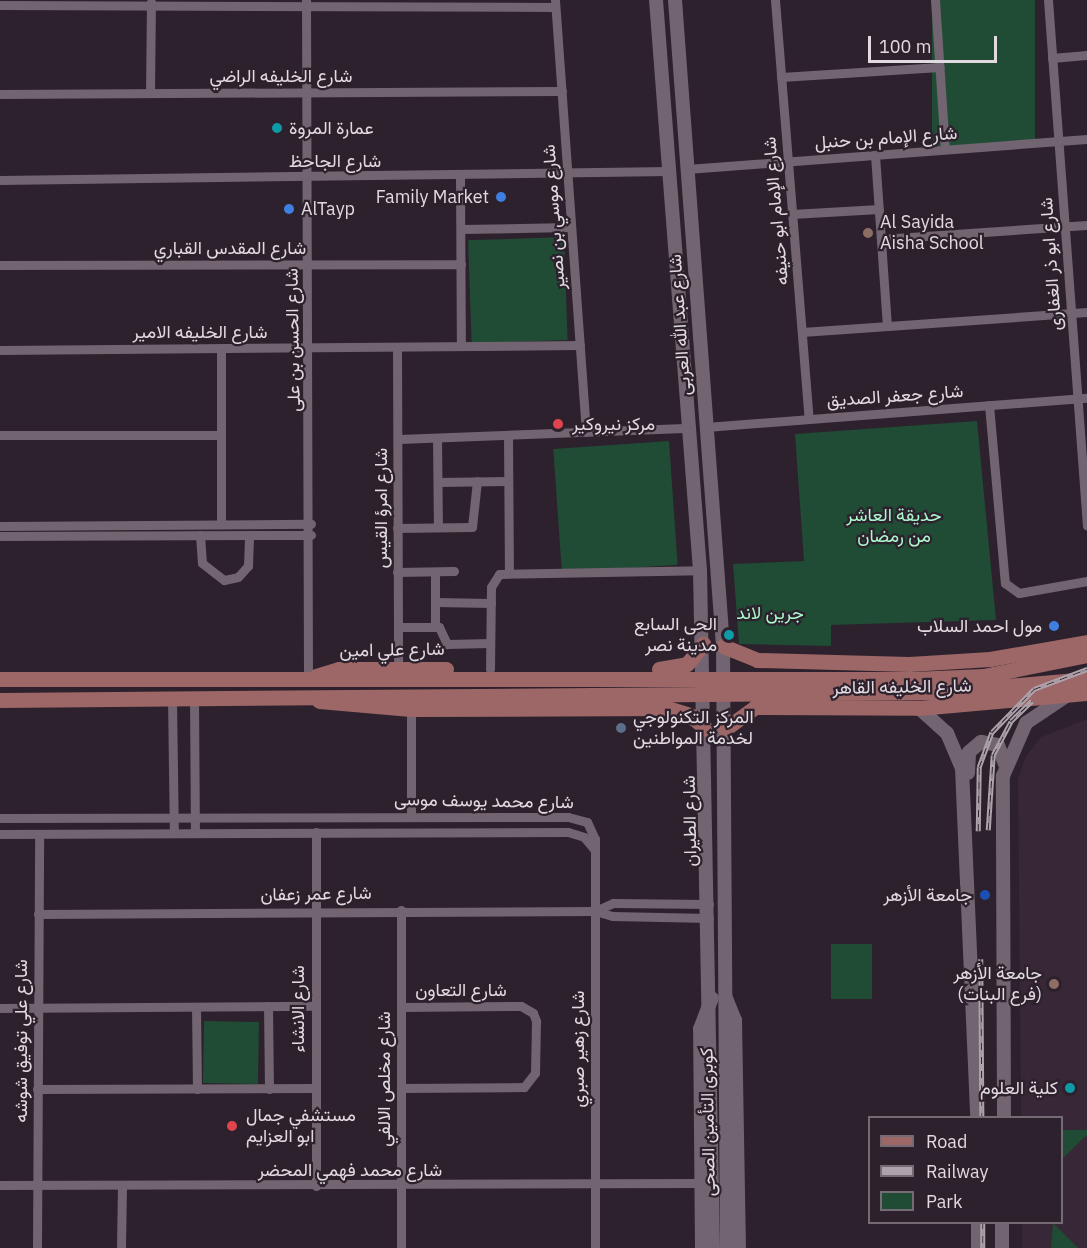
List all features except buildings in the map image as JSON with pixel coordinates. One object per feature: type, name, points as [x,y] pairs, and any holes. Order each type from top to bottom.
[{"type":"main road","name":"شارع عبد الله العربى","points":[[656,0],[691,428],[703,644]]},
{"type":"main road","name":"شارع عبد الله العربى","points":[[675,0],[723,646]]},
{"type":"main road","points":[[659,34],[677,32]]},
{"type":"main road","points":[[661,70],[680,69]]},
{"type":"main road","points":[[703,644],[710,650],[723,646],[749,659],[800,662],[966,662],[1087,642]]},
{"type":"main road","name":"شارع الطيران","points":[[703,644],[709,911],[718,997]]},
{"type":"main road","name":"شارع علي امين","points":[[0,679],[308,680],[339,669],[642,669],[682,666],[703,644]]},
{"type":"main road","name":"شارع الطيران","points":[[718,997],[725,724],[723,646]]},
{"type":"main road","points":[[308,680],[592,685],[807,684],[961,678],[1087,655]]},
{"type":"main road","points":[[790,707],[785,683],[800,662]]},
{"type":"main road","points":[[638,707],[647,684],[642,669]]},
{"type":"main road","points":[[807,684],[971,692],[1087,679]]},
{"type":"main road","points":[[0,700],[312,697],[592,685]]},
{"type":"main road","name":"شارع الخليفه القاهر","points":[[725,724],[750,708],[919,708],[1087,693]]},
{"type":"main road","points":[[1005,766],[1026,723],[1066,696]]},
{"type":"main road","points":[[312,697],[340,706],[411,709],[638,707],[678,710],[706,724],[716,711],[725,724]]},
{"type":"main road","points":[[919,708],[956,750],[965,798]]},
{"type":"main road","points":[[976,1116],[965,798],[968,756],[974,746],[986,741],[998,745],[1005,766],[1004,1116]]},
{"type":"main road","points":[[702,1248],[700,1020],[718,997],[735,1020],[739,1248]]},
{"type":"main road","name":"كوبرى التأمين الصحى","points":[[713,1248],[718,997]]},
{"type":"main road","name":"كوبرى التأمين الصحى","points":[[718,997],[727,1248]]},
{"type":"main road","points":[[978,1224],[978,1248]]},
{"type":"main road","points":[[1002,1224],[1002,1248]]},
{"type":"street","name":"شارع الإمام ابو حنيفه","points":[[775,0],[809,419]]},
{"type":"street","points":[[935,0],[945,149]]},
{"type":"street","name":"شارع ابو ذر الغفارى","points":[[1048,0],[1071,313],[1082,398],[1087,526]]},
{"type":"street","points":[[150,93],[151,3]]},
{"type":"street","name":"شارع الحسن بن على","points":[[306,3],[311,524],[308,680]]},
{"type":"street","points":[[0,5],[555,4]]},
{"type":"street","name":"شارع موسي بن نصير","points":[[555,4],[586,432]]},
{"type":"street","points":[[1052,58],[1087,55]]},
{"type":"street","points":[[781,77],[940,67]]},
{"type":"street","name":"شارع الخليفه الراضي","points":[[0,94],[562,91]]},
{"type":"street","name":"شارع الإمام بن حنبل","points":[[687,169],[1087,139]]},
{"type":"street","points":[[875,155],[887,326]]},
{"type":"street","name":"شارع الجاحظ","points":[[0,180],[460,177],[669,171]]},
{"type":"street","points":[[460,177],[461,346]]},
{"type":"street","points":[[792,214],[879,209]]},
{"type":"street","points":[[881,239],[1087,225]]},
{"type":"street","points":[[460,229],[571,227]]},
{"type":"street","name":"شارع المقدس القباري","points":[[0,265],[461,264]]},
{"type":"street","points":[[802,332],[1087,312]]},
{"type":"street","name":"شارع الخليفه الامير","points":[[0,350],[580,345]]},
{"type":"street","name":"شارع امرؤ القيس","points":[[397,347],[398,669]]},
{"type":"street","points":[[221,348],[221,524]]},
{"type":"street","name":"شارع جعفر الصديق","points":[[706,427],[1082,398]]},
{"type":"street","points":[[988,405],[999,564],[1011,591],[1087,580]]},
{"type":"street","points":[[399,439],[691,428]]},
{"type":"street","points":[[0,435],[221,435]]},
{"type":"street","points":[[508,435],[510,573]]},
{"type":"street","points":[[437,438],[438,527]]},
{"type":"street","points":[[438,482],[508,481]]},
{"type":"street","points":[[397,528],[475,525],[477,482]]},
{"type":"street","points":[[284,524],[288,528],[284,535]]},
{"type":"street","points":[[0,526],[311,524]]},
{"type":"street","points":[[0,536],[311,534]]},
{"type":"street","points":[[200,535],[202,563],[224,580],[238,577],[248,566],[249,535]]},
{"type":"street","points":[[490,669],[490,603],[495,577],[510,573],[700,570]]},
{"type":"street","points":[[398,572],[454,571]]},
{"type":"street","points":[[435,572],[435,627],[447,644],[490,644]]},
{"type":"street","points":[[435,602],[490,603]]},
{"type":"street","points":[[398,627],[435,627]]},
{"type":"street","points":[[172,698],[174,833]]},
{"type":"street","points":[[194,698],[195,833]]},
{"type":"street","points":[[411,709],[411,816]]},
{"type":"street","points":[[568,817],[568,832]]},
{"type":"street","name":"شارع محمد يوسف موسى","points":[[0,818],[568,817],[592,827],[594,850]]},
{"type":"street","name":"شارع الانشاء","points":[[316,832],[314,1006],[316,1186]]},
{"type":"street","name":"شارع محمد يوسف موسى","points":[[0,834],[568,832],[584,837],[594,850]]},
{"type":"street","name":"شارع علي توفيق شوشه","points":[[37,1248],[39,834]]},
{"type":"street","name":"شارع زهير صبري","points":[[594,850],[595,1248]]},
{"type":"street","name":"شارع عمر زعفان","points":[[595,911],[613,903],[709,911]]},
{"type":"street","name":"شارع عمر زعفان","points":[[38,914],[401,910],[595,911],[612,916],[709,911]]},
{"type":"street","name":"شارع مخلص الالفي","points":[[401,910],[401,1248]]},
{"type":"street","points":[[268,1006],[269,1089]]},
{"type":"street","points":[[0,1008],[314,1006]]},
{"type":"street","name":"شارع التعاون","points":[[401,1007],[521,1006],[536,1021],[535,1073],[524,1088],[401,1088]]},
{"type":"street","points":[[196,1007],[197,1089]]},
{"type":"street","points":[[38,1089],[315,1088]]},
{"type":"street","name":"شارع محمد فهمي المحضر","points":[[0,1185],[401,1187],[701,1182]]},
{"type":"street","points":[[120,1248],[122,1185]]},
{"type":"shaded area","name":"جامعة الأزهر (فرع البنات)","points":[[1087,719],[1087,1248],[1022,1248],[1022,1224],[1063,1224],[1063,1116],[1021,1116],[1018,779],[1026,756],[1041,737]]},
{"type":"green space","points":[[932,0],[1035,0],[1035,146],[932,146]]},
{"type":"green space","points":[[564,237],[568,340],[472,343],[468,240]]},
{"type":"green space","name":"حديقة العاشر من رمضان","points":[[977,421],[996,620],[831,625],[831,646],[739,644],[733,564],[804,561],[795,434]]},
{"type":"green space","points":[[669,441],[678,565],[562,573],[553,449]]},
{"type":"green space","points":[[831,944],[872,944],[872,999],[831,999]]},
{"type":"green space","points":[[204,1021],[259,1022],[258,1084],[203,1083]]},
{"type":"green space","points":[[1063,1130],[1087,1130],[1087,1135],[1063,1158]]},
{"type":"green space","points":[[1054,1224],[1078,1248],[1051,1248]]},
{"type":"railway","points":[[978,831],[979,767],[992,732],[1034,689],[1087,669]]},
{"type":"railway","points":[[988,830],[993,755],[1011,721],[1032,701]]},
{"type":"railway","points":[[981,959],[982,1116]]},
{"type":"railway","points":[[983,1224],[983,1248]]},
{"type":"place","name":"عمارة المروة","points":[[277,128]]},
{"type":"place","name":"Family Market","points":[[501,197]]},
{"type":"place","name":"AlTayp","points":[[289,209]]},
{"type":"place","name":"Al Sayida Aisha School","points":[[868,233]]},
{"type":"place","name":"مركز نيروكير","points":[[558,424]]},
{"type":"place","name":"مول احمد السلاب","points":[[1054,626]]},
{"type":"place","name":"الحى السابع مدينة نصر","points":[[729,635]]},
{"type":"place","name":"المركز التكنولوجي لخدمة المواطنين","points":[[621,728]]},
{"type":"place","name":"جامعة الأزهر","points":[[985,895]]},
{"type":"place","name":"جامعة الأزهر (فرع البنات)","points":[[1054,984]]},
{"type":"place","name":"كلية العلوم","points":[[1070,1088]]},
{"type":"place","name":"مستشفي جمال ابو العزايم","points":[[232,1126]]},
{"type":"park label","name":"جرين لاند","points":[[770,613]]}]
